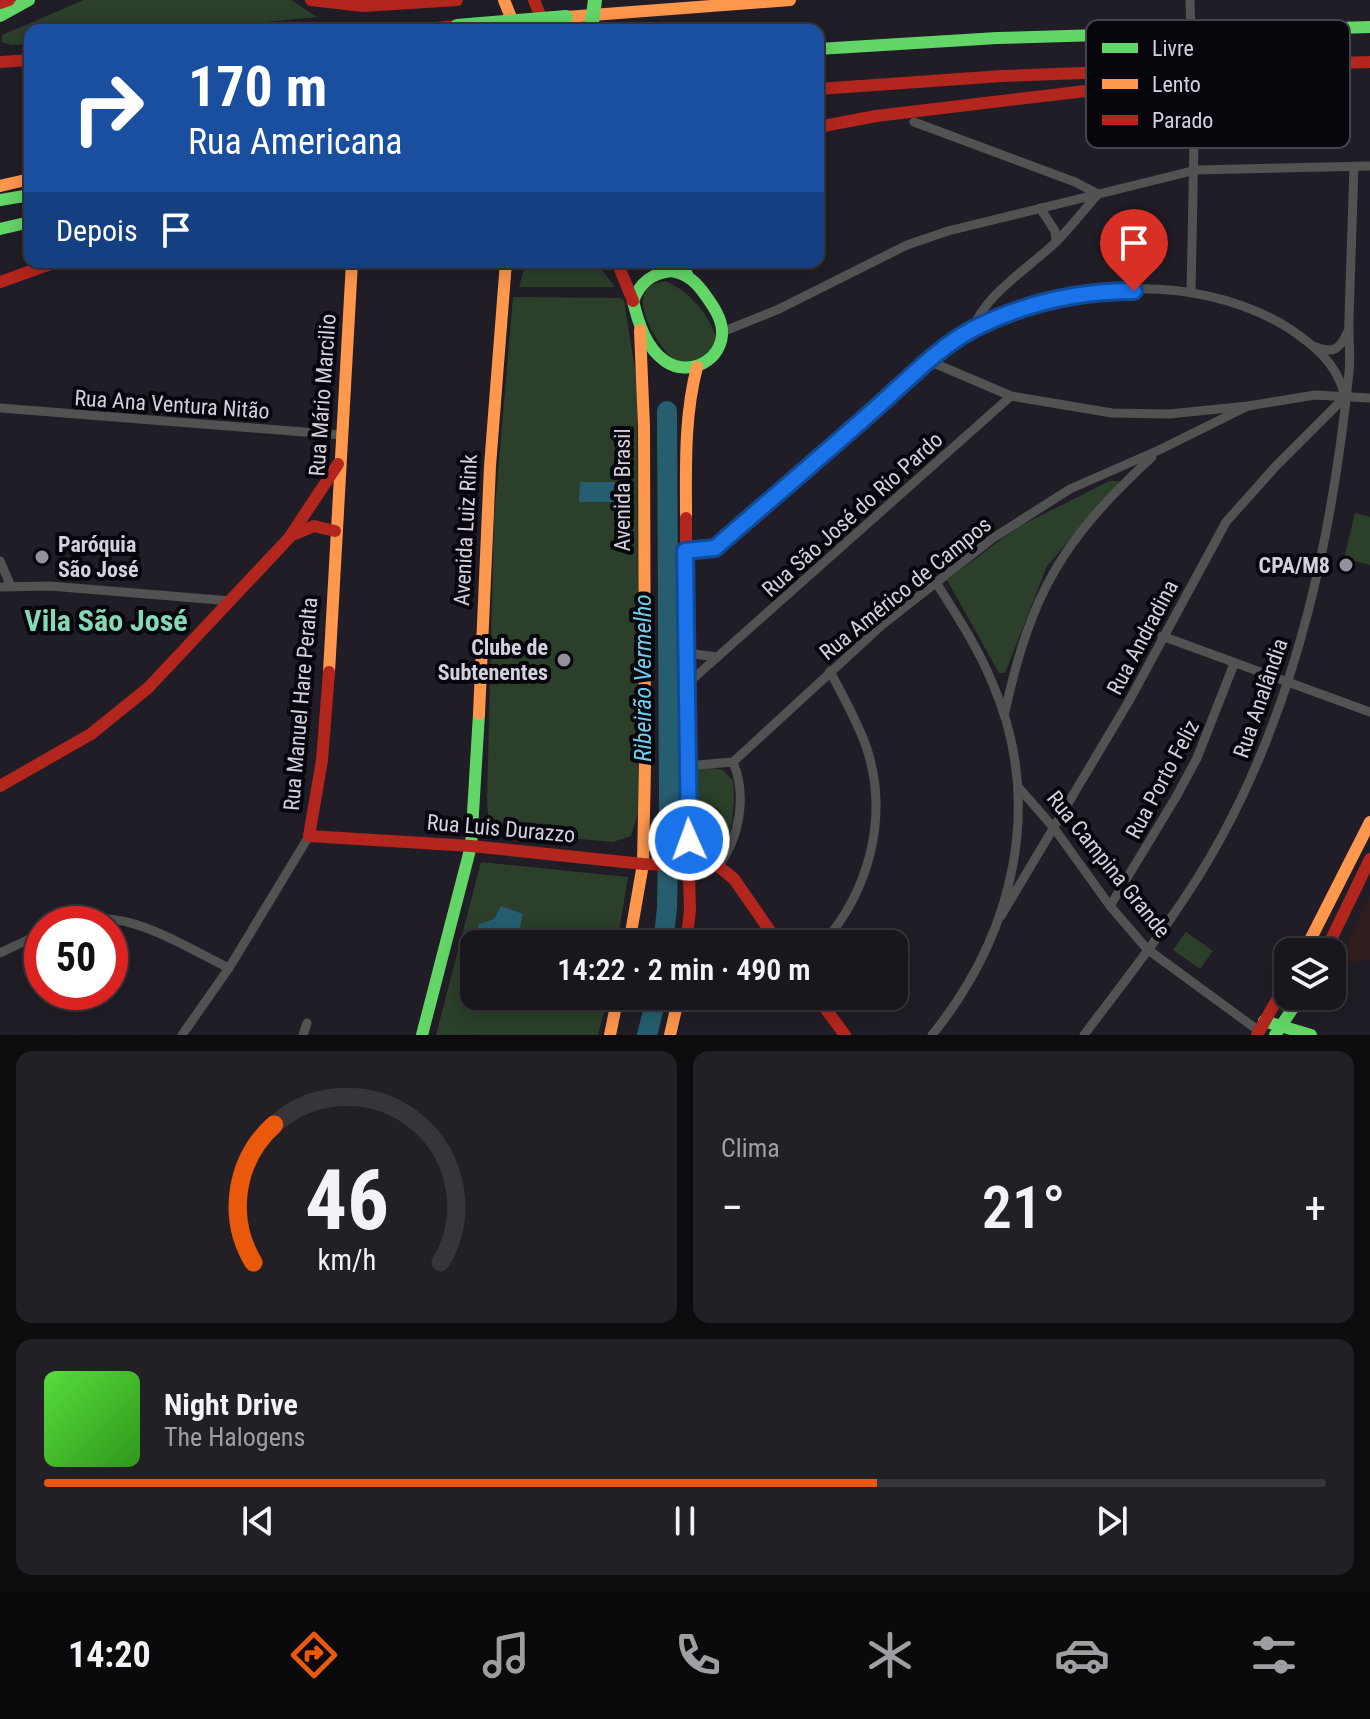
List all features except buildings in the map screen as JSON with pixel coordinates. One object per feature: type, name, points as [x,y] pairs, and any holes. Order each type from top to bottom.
[{"type":"main road","points":[[0,3],[9,0]]},
{"type":"main road","points":[[0,16],[29,0]]},
{"type":"main road","points":[[311,0],[340,5],[457,0]]},
{"type":"main road","points":[[504,0],[514,24]]},
{"type":"main road","points":[[534,0],[544,24]]},
{"type":"main road","points":[[592,24],[595,0]]},
{"type":"main road","points":[[486,24],[790,0]]},
{"type":"main road","points":[[1350,28],[1370,27]]},
{"type":"main road","points":[[824,49],[1086,35]]},
{"type":"main road","points":[[1350,63],[1370,62]]},
{"type":"main road","points":[[824,89],[1086,73]]},
{"type":"main road","points":[[824,126],[876,116],[1086,91]]},
{"type":"main road","points":[[0,186],[24,180]]},
{"type":"main road","points":[[0,200],[24,196]]},
{"type":"main road","points":[[0,229],[24,223]]},
{"type":"main road","points":[[0,282],[39,268]]},
{"type":"main road","name":"Rua Mário Marcilio","points":[[335,531],[352,268]]},
{"type":"main road","name":"Avenida Luiz Rink","points":[[422,1035],[471,846],[490,466],[506,268]]},
{"type":"main road","name":"Avenida Brasil","points":[[619,268],[653,349],[665,361],[680,368],[697,367]]},
{"type":"main road","points":[[633,301],[644,281],[672,268]]},
{"type":"main road","points":[[676,268],[699,285],[720,321],[722,332],[715,354],[697,367],[687,411],[685,551],[689,865],[687,930]]},
{"type":"main road","name":"Avenida Brasil","points":[[631,930],[643,864],[644,427],[640,323]]},
{"type":"main road","points":[[0,786],[59,754],[112,719],[148,688],[289,538],[340,462]]},
{"type":"main road","points":[[289,538],[306,526],[321,526],[335,531]]},
{"type":"main road","name":"Rua Manuel Hare Peralta","points":[[309,836],[325,730],[335,531]]},
{"type":"main road","points":[[1311,938],[1370,822]]},
{"type":"main road","name":"Rua Luis Durazzo","points":[[309,836],[471,846],[643,864],[718,866]]},
{"type":"main road","points":[[1332,938],[1370,859]]},
{"type":"main road","points":[[718,866],[734,879],[769,930]]},
{"type":"main road","points":[[1261,1031],[1274,1006]]},
{"type":"main road","points":[[610,1035],[615,1010]]},
{"type":"main road","points":[[670,1035],[676,1010]]},
{"type":"main road","points":[[826,1010],[845,1035]]},
{"type":"main road","points":[[1278,1031],[1292,1010]]},
{"type":"main road","name":"Rua Campina Grande","points":[[1261,1031],[1311,1035]]},
{"type":"street","points":[[1190,0],[1191,20]]},
{"type":"street","points":[[914,122],[1075,182],[1098,194]]},
{"type":"street","points":[[1191,293],[1194,148]]},
{"type":"street","name":"Rua Analândia","points":[[1084,1035],[1192,887],[1222,837],[1245,792],[1287,684],[1327,529],[1349,370],[1354,166]]},
{"type":"street","points":[[722,332],[779,309],[907,245],[948,231],[1196,170],[1370,166]]},
{"type":"street","points":[[973,329],[976,319],[987,305],[1056,242],[1098,194]]},
{"type":"street","points":[[1040,208],[1055,231],[1056,242]]},
{"type":"street","points":[[685,551],[715,548],[929,361],[973,329],[1032,305],[1081,294],[1156,290],[1191,293],[1254,311],[1324,350],[1335,350],[1340,346],[1349,328]]},
{"type":"street","points":[[1313,345],[1336,371],[1345,397]]},
{"type":"street","points":[[929,361],[1011,396],[1112,413],[1169,414],[1315,395],[1370,398]]},
{"type":"street","name":"Rua São José do Rio Pardo","points":[[687,684],[1011,396]]},
{"type":"street","name":"Rua Andradina","points":[[1001,916],[1129,701],[1226,522],[1275,467],[1345,397]]},
{"type":"street","name":"Rua Américo de Campos","points":[[733,762],[830,671],[935,581],[1046,502],[1248,406]]},
{"type":"street","name":"Rua Ana Ventura Nitão","points":[[0,408],[342,435]]},
{"type":"street","points":[[1005,716],[1030,619],[1053,570],[1096,512],[1159,450]]},
{"type":"street","points":[[0,561],[5,586],[231,601]]},
{"type":"street","points":[[932,1035],[974,974],[1001,916],[1017,836],[1019,788],[1005,716],[980,654],[935,581]]},
{"type":"street","points":[[1162,636],[1370,712]]},
{"type":"street","points":[[687,653],[717,657]]},
{"type":"street","name":"Rua Porto Feliz","points":[[1110,906],[1197,758],[1234,664]]},
{"type":"street","points":[[830,671],[856,720],[867,749],[876,796],[871,851],[860,888],[834,930]]},
{"type":"street","points":[[686,766],[733,762],[737,775],[739,821],[729,851],[718,866]]},
{"type":"street","name":"Rua Campina Grande","points":[[1019,788],[1054,828],[1110,906],[1147,949],[1261,1031]]},
{"type":"street","name":"Rua Manuel Hare Peralta","points":[[182,1035],[229,968],[309,836]]},
{"type":"street","points":[[128,921],[229,968]]},
{"type":"street","points":[[0,953],[24,942]]},
{"type":"street","points":[[303,1035],[307,1023]]},
{"type":"shaded area","points":[[1370,894],[1370,960],[1346,962],[1346,946]]},
{"type":"green space","points":[[84,0],[291,0],[317,17],[242,24],[28,24]]},
{"type":"green space","points":[[24,26],[24,44],[2,42],[2,35]]},
{"type":"green space","points":[[524,268],[601,268],[615,287],[519,287]]},
{"type":"green space","points":[[665,281],[690,297],[714,331],[717,340],[702,362],[678,364],[651,329],[643,307],[643,297],[653,284]]},
{"type":"green space","name":"Clube de Subtenentes","points":[[513,297],[624,300],[637,383],[639,810],[631,836],[613,842],[502,832],[489,827],[487,801],[494,518]]},
{"type":"green space","points":[[1109,481],[1120,481],[1047,566],[1005,673],[999,673],[947,580],[1018,527]]},
{"type":"green space","points":[[1355,513],[1370,517],[1370,565],[1344,558]]},
{"type":"green space","points":[[697,769],[723,770],[733,781],[732,820],[721,858],[699,860],[694,851],[694,782]]},
{"type":"green space","points":[[481,862],[628,877],[619,930],[463,930]]},
{"type":"green space","points":[[1186,932],[1213,951],[1200,969],[1173,950]]},
{"type":"green space","points":[[460,943],[460,1010],[604,1010],[598,1035],[436,1035]]},
{"type":"water","points":[[580,482],[618,482],[618,502],[579,502]]},
{"type":"water","points":[[501,906],[523,914],[519,930],[478,930],[479,924],[494,919]]},
{"type":"waterway","name":"Ribeirão Vermelho","points":[[665,930],[669,798],[667,411]]},
{"type":"waterway","name":"Ribeirão Vermelho","points":[[647,1035],[653,1010]]},
{"type":"traffic: fast","points":[[0,16],[29,0]]},
{"type":"traffic: fast","points":[[592,24],[595,0]]},
{"type":"traffic: fast","points":[[481,24],[566,17]]},
{"type":"traffic: fast","points":[[1350,28],[1370,27]]},
{"type":"traffic: fast","points":[[824,49],[1086,35]]},
{"type":"traffic: fast","points":[[0,200],[24,196]]},
{"type":"traffic: fast","points":[[0,229],[24,223]]},
{"type":"traffic: fast","points":[[682,268],[687,274]]},
{"type":"traffic: fast","points":[[672,271],[687,277],[699,287],[714,308],[721,325],[721,341],[717,350],[694,367],[674,366],[658,356],[644,334],[633,301],[648,280],[672,271]]},
{"type":"traffic: fast","points":[[422,1035],[471,846],[479,714]]},
{"type":"traffic: fast","points":[[1275,1035],[1292,1010]]},
{"type":"traffic: fast","points":[[1264,1021],[1311,1035]]},
{"type":"traffic: slow","points":[[504,0],[514,24]]},
{"type":"traffic: slow","points":[[566,17],[790,0]]},
{"type":"traffic: slow","points":[[0,186],[24,180]]},
{"type":"traffic: slow","points":[[329,672],[352,268]]},
{"type":"traffic: slow","points":[[479,714],[490,466],[506,268]]},
{"type":"traffic: slow","points":[[631,930],[643,864],[645,764],[644,427],[640,330]]},
{"type":"traffic: slow","points":[[686,518],[688,423],[697,367]]},
{"type":"traffic: slow","points":[[1311,938],[1370,822]]},
{"type":"traffic: slow","points":[[610,1035],[615,1010]]},
{"type":"traffic: slow","points":[[670,1035],[676,1010]]},
{"type":"traffic: jam","points":[[0,3],[9,0]]},
{"type":"traffic: jam","points":[[311,0],[363,6],[457,0]]},
{"type":"traffic: jam","points":[[534,0],[544,24]]},
{"type":"traffic: jam","points":[[0,62],[24,60]]},
{"type":"traffic: jam","points":[[1350,63],[1370,62]]},
{"type":"traffic: jam","points":[[824,89],[1086,73]]},
{"type":"traffic: jam","points":[[824,126],[876,116],[1086,91]]},
{"type":"traffic: jam","points":[[0,282],[39,268]]},
{"type":"traffic: jam","points":[[619,268],[633,301]]},
{"type":"traffic: jam","points":[[0,786],[91,734],[148,688],[289,538],[338,464]]},
{"type":"traffic: jam","points":[[686,518],[686,766],[690,910],[688,930]]},
{"type":"traffic: jam","points":[[295,534],[314,526],[335,531]]},
{"type":"traffic: jam","points":[[329,672],[322,760],[309,836],[471,846],[643,864],[718,866],[734,879],[769,930]]},
{"type":"traffic: jam","points":[[1332,938],[1370,859]]},
{"type":"traffic: jam","points":[[1257,1035],[1274,1005]]},
{"type":"traffic: jam","points":[[826,1010],[845,1035]]},
{"type":"place","name":"Paróquia São José","points":[[42,557]]},
{"type":"place","name":"CPA/M8","points":[[1346,565]]},
{"type":"place","name":"Clube de Subtenentes","points":[[564,660]]},
{"type":"district","name":"Vila São José","points":[[106,621]]},
{"type":"route","points":[[689,840],[685,551],[715,548],[929,361],[973,329],[1032,305],[1081,294],[1134,291]]}]
